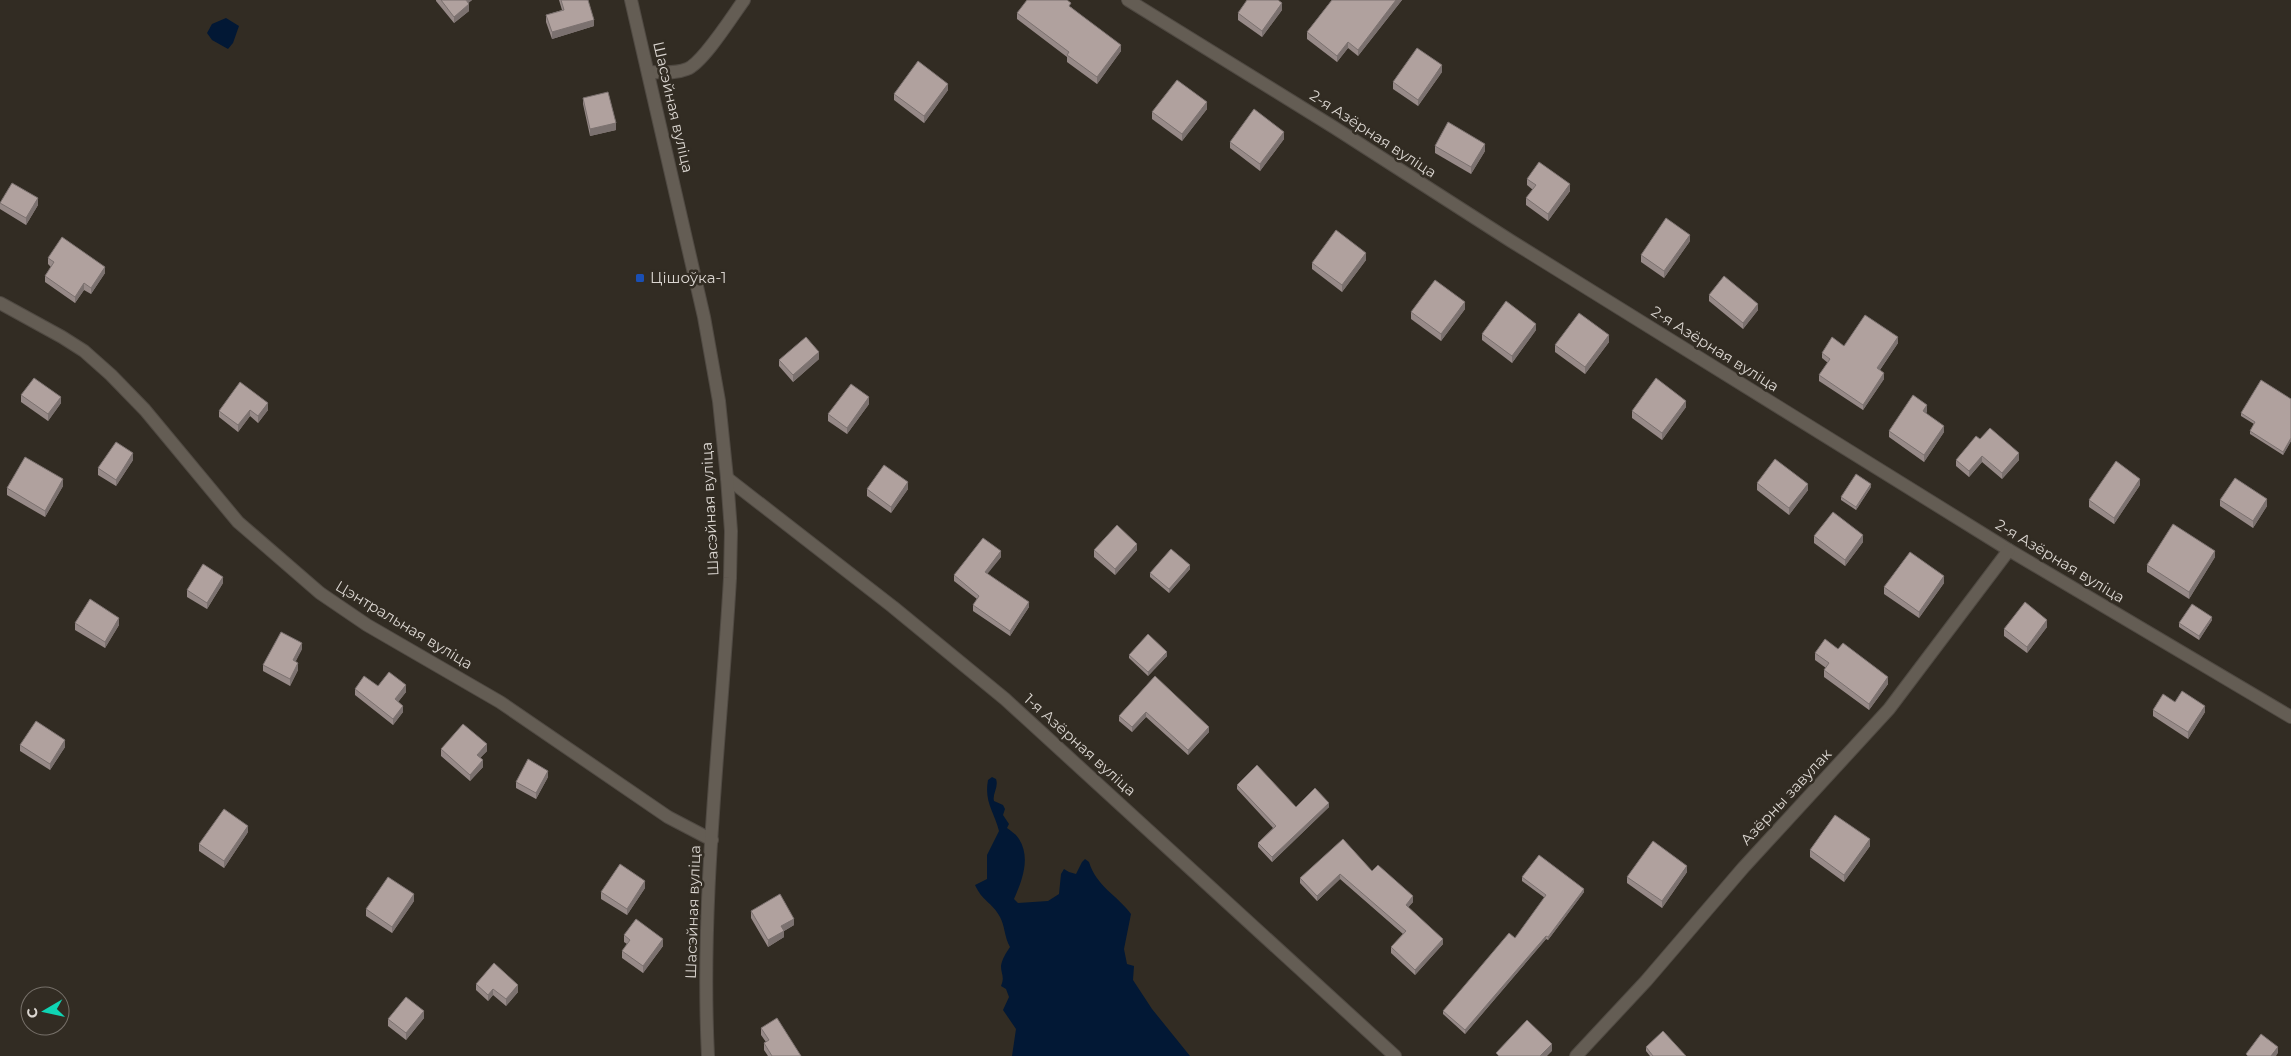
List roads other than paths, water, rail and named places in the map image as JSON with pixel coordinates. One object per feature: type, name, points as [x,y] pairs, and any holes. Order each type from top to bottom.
[{"type":"street","name":"Шасэйная вуліца","points":[[631,0],[704,317],[719,401],[731,531],[730,578],[712,840],[706,996],[708,1056]]},
{"type":"street","points":[[648,72],[671,73],[688,69],[700,59],[744,0]]},
{"type":"street","name":"2-я Азёрная вуліца","points":[[1128,0],[1326,123],[1510,241],[2009,550],[2291,717]]},
{"type":"street","name":"Цэнтральная вуліца","points":[[0,303],[62,336],[84,351],[111,374],[145,410],[238,522],[320,593],[367,625],[500,702],[668,817],[712,840]]},
{"type":"street","name":"1-я Азёрная вуліца","points":[[727,478],[893,606],[1005,699],[1395,1056]]},
{"type":"street","name":"Азёрны завулак","points":[[1576,1056],[1646,981],[1743,868],[1889,709],[2009,550]]},
{"type":"water","points":[[226,18],[239,26],[233,43],[228,49],[212,40],[207,33],[212,24]]},
{"type":"water","points":[[992,777],[997,782],[994,801],[1003,805],[1005,809],[1003,815],[1009,824],[1007,828],[1014,833],[1023,846],[1024,869],[1014,899],[1018,903],[1048,901],[1059,894],[1061,874],[1064,869],[1076,874],[1085,859],[1089,862],[1097,878],[1131,914],[1124,949],[1127,964],[1134,966],[1133,980],[1152,1009],[1190,1056],[1012,1056],[1016,1029],[1003,1010],[1009,997],[1006,989],[1001,986],[1003,978],[1002,963],[1010,947],[1000,917],[975,885],[987,879],[987,855],[999,831],[987,794],[988,780]]},
{"type":"place","name":"Цішоўка-1","points":[[640,278]]}]
